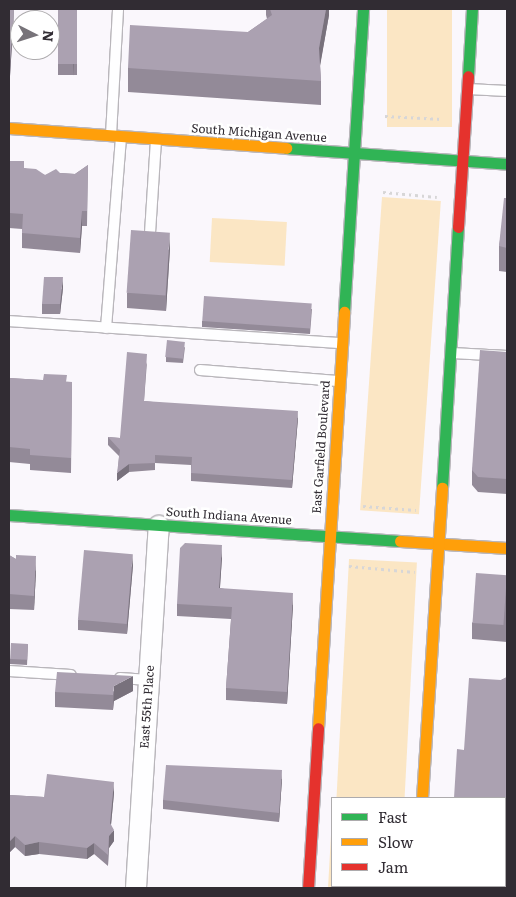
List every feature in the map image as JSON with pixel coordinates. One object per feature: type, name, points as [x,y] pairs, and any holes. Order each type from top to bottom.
[{"type":"street","name":"East Garfield Boulevard","points":[[308,888],[328,537],[340,381],[363,9]]},
{"type":"street","points":[[422,797],[472,9]]},
{"type":"street","name":"South Michigan Avenue","points":[[9,128],[507,164]]},
{"type":"street","name":"South Indiana Avenue","points":[[9,515],[507,548]]},
{"type":"street","name":"East 55th Place","points":[[136,888],[159,526]]},
{"type":"lane","points":[[106,328],[116,136],[118,9]]},
{"type":"lane","points":[[467,89],[507,91]]},
{"type":"lane","points":[[150,233],[156,139]]},
{"type":"lane","points":[[9,321],[342,343]]},
{"type":"lane","points":[[451,353],[507,356]]},
{"type":"lane","points":[[200,370],[340,381]]},
{"type":"lane","points":[[9,671],[87,676]]},
{"type":"lane","points":[[106,677],[149,680]]},
{"type":"path","points":[[385,116],[447,120]]},
{"type":"path","points":[[383,192],[440,197]]},
{"type":"path","points":[[363,506],[416,510]]},
{"type":"path","points":[[349,566],[416,572]]},
{"type":"shaded area","points":[[387,9],[452,9],[452,127],[387,127]]},
{"type":"shaded area","points":[[382,197],[441,201],[419,514],[360,510]]},
{"type":"shaded area","points":[[212,218],[287,222],[285,266],[210,262]]},
{"type":"shaded area","points":[[349,559],[417,563],[405,797],[337,797]]},
{"type":"shaded area","points":[[331,835],[331,887],[395,887],[395,888],[328,888]]},
{"type":"building","points":[[9,9],[14,9],[10,10],[9,61]]},
{"type":"building","points":[[77,9],[77,64],[58,64],[58,60],[60,60],[60,10],[58,10]]},
{"type":"building","points":[[270,9],[326,9],[319,48],[321,81],[128,68],[130,25],[248,32],[272,15]]},
{"type":"building","points":[[9,161],[24,161],[24,168],[36,169],[45,175],[56,169],[60,173],[75,174],[88,165],[87,211],[82,211],[80,238],[22,233],[23,214],[9,213]]},
{"type":"building","points":[[504,198],[507,198],[507,248],[499,246]]},
{"type":"building","points":[[131,230],[170,233],[166,296],[127,293]]},
{"type":"building","points":[[44,277],[63,277],[60,304],[42,304]]},
{"type":"building","points":[[204,296],[312,304],[310,328],[202,321]]},
{"type":"building","points":[[167,340],[185,342],[183,359],[165,357]]},
{"type":"building","points":[[480,350],[507,352],[507,479],[478,477],[472,470]]},
{"type":"building","points":[[127,352],[147,354],[144,401],[298,411],[292,480],[191,473],[192,457],[155,455],[155,463],[129,464],[117,473],[120,450],[108,437],[120,438]]},
{"type":"building","points":[[44,374],[67,375],[66,382],[72,382],[71,458],[30,455],[30,449],[9,447],[9,378],[43,380]]},
{"type":"building","points":[[185,543],[222,545],[219,588],[293,593],[287,692],[226,688],[232,607],[177,604],[180,548]]},
{"type":"building","points":[[84,550],[133,554],[127,624],[78,620]]},
{"type":"building","points":[[9,555],[16,559],[16,555],[36,556],[34,596],[9,594]]},
{"type":"building","points":[[476,573],[507,575],[503,625],[473,623]]},
{"type":"building","points":[[11,643],[28,644],[27,660],[10,659]]},
{"type":"building","points":[[57,672],[133,676],[114,686],[113,695],[55,692]]},
{"type":"building","points":[[507,677],[507,886],[506,797],[454,797],[457,749],[464,750],[469,678],[501,680]]},
{"type":"building","points":[[166,765],[282,770],[279,813],[163,800]]},
{"type":"building","points":[[47,774],[114,782],[110,823],[114,830],[109,836],[108,855],[94,843],[87,848],[39,842],[25,845],[15,836],[9,842],[9,795],[44,797]]},
{"type":"traffic: fast","points":[[344,312],[363,9]]},
{"type":"traffic: fast","points":[[468,76],[472,9]]},
{"type":"traffic: fast","points":[[286,148],[507,164]]},
{"type":"traffic: fast","points":[[442,488],[458,227]]},
{"type":"traffic: fast","points":[[9,515],[400,541]]},
{"type":"traffic: slow","points":[[9,128],[286,148]]},
{"type":"traffic: slow","points":[[318,728],[344,312]]},
{"type":"traffic: slow","points":[[422,797],[442,488]]},
{"type":"traffic: slow","points":[[400,541],[507,548]]},
{"type":"traffic: jam","points":[[458,227],[468,76]]},
{"type":"traffic: jam","points":[[308,888],[318,728]]}]
